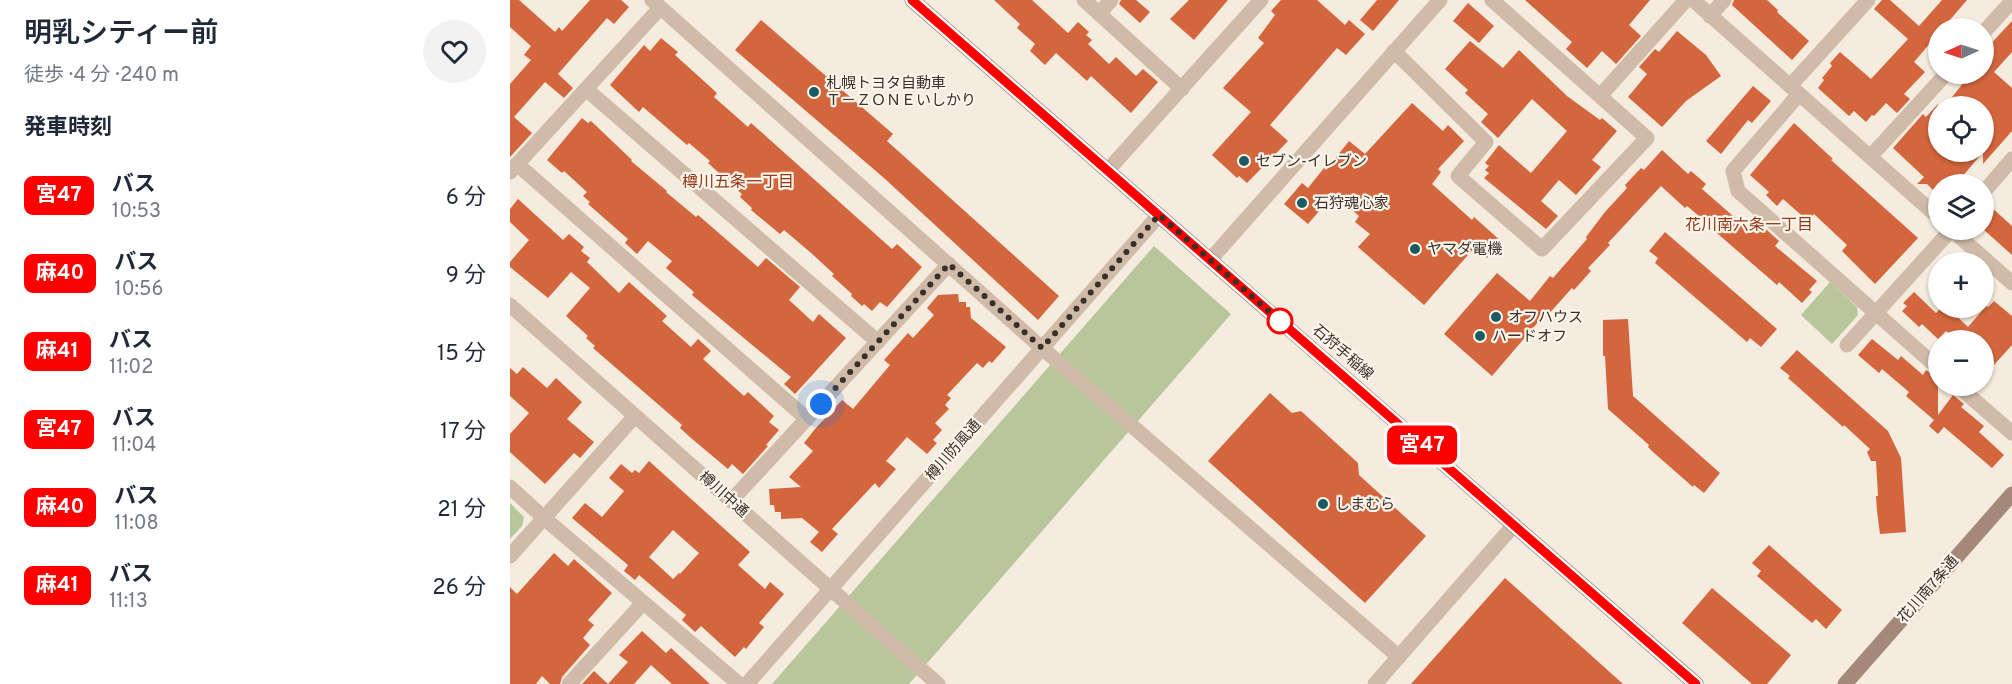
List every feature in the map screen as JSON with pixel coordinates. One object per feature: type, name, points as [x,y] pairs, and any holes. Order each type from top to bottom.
[{"type":"main road","name":"石狩手稲線","points":[[912,0],[1696,684]]},
{"type":"street","points":[[1084,0],[1182,88]]},
{"type":"street","points":[[1099,14],[1111,0]]},
{"type":"street","points":[[1108,170],[1261,0]]},
{"type":"street","points":[[1210,260],[1440,0]]},
{"type":"street","points":[[1394,51],[1486,142],[1458,176],[1542,249],[1647,138],[1492,0]]},
{"type":"street","points":[[1600,96],[1686,0]]},
{"type":"street","points":[[1693,0],[1928,208]]},
{"type":"street","points":[[1710,16],[1724,0]]},
{"type":"street","points":[[1868,0],[1794,90],[1733,171],[1738,191],[1928,359]]},
{"type":"street","points":[[1994,21],[2012,1]]},
{"type":"street","points":[[807,419],[514,168],[586,89],[656,4],[1042,348],[1399,657]]},
{"type":"street","points":[[1870,157],[1937,84]]},
{"type":"street","points":[[586,89],[878,342]]},
{"type":"street","points":[[1994,180],[2012,159]]},
{"type":"street","name":"樽川防風通","points":[[747,684],[1159,215]]},
{"type":"street","points":[[1847,345],[1943,240]]},
{"type":"street","points":[[1963,240],[2012,283]]},
{"type":"street","points":[[732,501],[949,264]]},
{"type":"street","name":"樽川中通","points":[[510,304],[938,684]]},
{"type":"street","points":[[1969,396],[2012,433]]},
{"type":"street","points":[[510,556],[635,416]]},
{"type":"street","points":[[510,487],[739,684]]},
{"type":"street","name":"花川南7条通","points":[[1845,684],[2012,494]]},
{"type":"street","points":[[1375,684],[1514,525]]},
{"type":"street","points":[[569,684],[643,603]]},
{"type":"green space","points":[[1154,246],[1231,314],[909,684],[772,684]]},
{"type":"green space","points":[[1830,282],[1857,307],[1858,315],[1832,344],[1801,315]]},
{"type":"green space","points":[[510,503],[524,517],[522,526],[510,539]]},
{"type":"building","points":[[510,0],[519,0],[555,32],[559,27],[562,31],[590,0],[621,0],[629,7],[614,24],[607,18],[558,74],[573,88],[564,98],[545,82],[514,117],[532,133],[510,157],[510,84],[531,60],[524,55],[531,46],[510,27]]},
{"type":"building","points":[[994,0],[1032,0],[1068,33],[1078,22],[1089,32],[1086,35],[1092,40],[1088,44],[1109,64],[1116,57],[1136,76],[1143,69],[1158,82],[1131,113],[1091,76],[1087,81],[1056,53],[1045,65],[1030,51],[1035,44],[1017,28],[1020,24]]},
{"type":"building","points":[[1121,0],[1136,0],[1150,12],[1140,23],[1119,4]]},
{"type":"building","points":[[1189,0],[1228,0],[1194,40],[1170,19]]},
{"type":"building","points":[[1281,0],[1317,0],[1345,25],[1349,20],[1365,34],[1346,55],[1337,48],[1270,125],[1288,141],[1247,183],[1239,176],[1237,178],[1212,155],[1251,112],[1223,88],[1264,43],[1258,38],[1275,15],[1271,11]]},
{"type":"building","points":[[1377,0],[1399,0],[1373,31],[1360,20]]},
{"type":"building","points":[[1525,0],[1650,0],[1629,25],[1641,36],[1616,64],[1602,51],[1587,68],[1566,49],[1572,42]]},
{"type":"building","points":[[1734,0],[1767,0],[1809,41],[1792,60],[1732,5]]},
{"type":"building","points":[[1882,0],[1890,0],[1919,26],[1942,0],[1967,0],[1952,18],[1928,18],[1928,46],[1914,62],[1925,72],[1904,94],[1910,99],[1897,113],[1886,103],[1866,122],[1854,111],[1849,116],[1818,88],[1824,80],[1822,78],[1832,66],[1830,63],[1840,52],[1871,79],[1908,39],[1874,9]]},
{"type":"building","points":[[1468,3],[1494,26],[1479,43],[1453,21]]},
{"type":"building","points":[[761,20],[893,134],[887,141],[1059,296],[1038,320],[884,178],[735,50]]},
{"type":"building","points":[[2012,21],[2012,52],[1994,72],[1994,40]]},
{"type":"building","points":[[1677,31],[1706,55],[1721,76],[1686,101],[1662,127],[1628,97],[1647,74],[1639,67],[1655,49],[1659,52]]},
{"type":"building","points":[[661,38],[678,52],[675,55],[717,93],[714,97],[748,127],[751,123],[892,249],[897,244],[922,267],[887,307],[880,302],[872,311],[864,304],[862,306],[832,276],[834,274],[810,252],[784,230],[780,234],[751,210],[752,208],[740,197],[742,194],[708,163],[710,161],[689,143],[687,145],[643,107],[639,112],[610,85],[644,45],[650,51]]},
{"type":"building","points":[[1470,41],[1503,68],[1519,50],[1567,96],[1600,120],[1602,118],[1617,131],[1592,160],[1601,167],[1576,195],[1559,180],[1541,201],[1558,216],[1546,229],[1484,178],[1489,173],[1485,170],[1489,166],[1485,163],[1499,145],[1531,173],[1567,131],[1532,99],[1498,138],[1481,122],[1488,114],[1465,93],[1468,90],[1445,69]]},
{"type":"building","points":[[1994,72],[2012,88],[2012,131],[1994,151],[1994,96],[1953,96],[1962,84],[1994,84]]},
{"type":"building","points":[[1753,86],[1771,101],[1752,123],[1748,120],[1721,154],[1706,141]]},
{"type":"building","points":[[1412,103],[1443,131],[1448,125],[1464,141],[1438,169],[1441,172],[1432,184],[1472,220],[1474,217],[1502,242],[1487,258],[1475,247],[1424,305],[1358,247],[1370,234],[1355,222],[1359,216],[1337,197],[1336,199],[1332,196],[1308,224],[1284,204],[1302,183],[1308,188],[1349,141],[1365,154]]},
{"type":"building","points":[[1923,114],[1926,117],[1928,115],[1928,162],[1975,162],[1965,174],[1928,174],[1928,185],[1917,184],[1924,177],[1893,148]]},
{"type":"building","points":[[582,118],[588,123],[591,121],[666,192],[696,217],[698,215],[758,267],[766,258],[800,287],[789,300],[813,322],[819,314],[846,338],[795,394],[784,384],[791,377],[692,295],[694,292],[666,268],[672,261],[648,241],[637,254],[625,243],[628,239],[588,204],[590,202],[583,196],[587,192],[564,171],[562,173],[547,160]]},
{"type":"building","points":[[1794,123],[1833,159],[1831,160],[1918,238],[1875,284],[1842,251],[1847,245],[1814,214],[1808,221],[1783,199],[1777,206],[1766,195],[1769,192],[1750,175]]},
{"type":"building","points":[[1662,150],[1688,174],[1691,171],[1706,184],[1702,189],[1749,230],[1757,221],[1779,241],[1775,246],[1817,281],[1809,290],[1812,292],[1802,303],[1779,282],[1777,285],[1712,227],[1687,206],[1685,208],[1661,186],[1608,243],[1610,245],[1588,268],[1591,271],[1547,316],[1545,314],[1492,376],[1444,334],[1497,273],[1530,301],[1550,276],[1553,278],[1587,239],[1586,237],[1605,212],[1627,188],[1625,185],[1641,168],[1644,170]]},
{"type":"building","points":[[518,199],[563,240],[569,234],[584,247],[581,251],[590,258],[587,262],[619,293],[629,282],[667,316],[662,321],[691,347],[698,339],[711,351],[703,359],[744,396],[748,392],[774,416],[769,422],[779,430],[743,474],[732,464],[728,469],[691,438],[680,428],[682,425],[593,348],[595,346],[586,338],[588,336],[566,316],[590,288],[571,272],[548,298],[510,267],[510,262],[529,240],[510,222],[510,209]]},
{"type":"building","points":[[1994,210],[2012,226],[2012,255],[1994,239]]},
{"type":"building","points":[[1665,232],[1777,329],[1761,347],[1750,338],[1747,342],[1655,263],[1658,258],[1649,251]]},
{"type":"building","points":[[1914,292],[1928,305],[1928,318],[1959,318],[1968,327],[1976,318],[1994,318],[1994,301],[2012,316],[2012,345],[1994,365],[1994,330],[1928,330],[1922,324],[1919,327],[1902,311],[1907,306],[1903,303]]},
{"type":"building","points":[[958,294],[959,302],[966,302],[966,307],[970,307],[971,318],[1006,347],[992,363],[989,361],[983,368],[977,363],[947,395],[951,398],[945,405],[949,409],[935,423],[942,430],[933,440],[937,443],[927,454],[907,437],[886,461],[896,469],[879,488],[875,483],[832,529],[838,534],[822,552],[810,542],[819,532],[802,518],[781,519],[781,512],[775,512],[774,505],[770,505],[769,489],[801,487],[789,477],[813,451],[804,443],[815,429],[842,400],[853,409],[890,365],[884,360],[908,333],[913,338],[934,315],[927,308],[938,295]]},
{"type":"building","points":[[1628,319],[1633,396],[1720,473],[1704,493],[1694,485],[1693,487],[1653,452],[1648,447],[1649,445],[1608,409],[1605,356],[1603,356],[1603,320]]},
{"type":"building","points":[[1872,339],[1898,360],[1901,356],[1923,375],[1926,370],[1928,371],[1928,396],[1938,396],[1938,415],[1954,396],[1964,404],[1961,407],[1984,426],[1979,432],[2004,455],[1992,468],[1944,427],[1938,434],[1929,426],[1934,420],[1906,396],[1909,392],[1882,369],[1879,373],[1858,355]]},
{"type":"building","points":[[1797,350],[1888,431],[1901,458],[1906,532],[1880,534],[1876,496],[1878,496],[1876,461],[1871,461],[1867,452],[1870,449],[1788,378],[1790,376],[1780,368]]},
{"type":"building","points":[[523,367],[547,388],[556,378],[582,402],[567,419],[594,442],[580,458],[574,453],[545,484],[510,452],[510,434],[529,413],[510,396],[510,368],[517,374]]},
{"type":"building","name":"しまむら","points":[[1270,393],[1292,413],[1301,411],[1358,463],[1359,475],[1426,536],[1365,603],[1208,461]]},
{"type":"building","points":[[649,461],[750,552],[738,565],[765,589],[770,582],[784,594],[759,623],[764,627],[746,649],[744,647],[735,657],[701,626],[695,632],[682,620],[686,615],[639,575],[635,580],[624,571],[628,565],[572,518],[585,503],[602,517],[624,491],[609,478],[621,464],[632,473],[635,470],[639,473]],"holes":[[[673,530],[699,553],[673,579],[649,557]]]},
{"type":"building","points":[[1769,545],[1842,610],[1826,629],[1816,619],[1812,623],[1757,576],[1761,571],[1752,563]]},
{"type":"building","points":[[554,553],[568,566],[574,559],[612,593],[588,620],[594,625],[583,638],[590,645],[562,677],[560,684],[550,684],[542,676],[536,684],[510,684],[510,587],[517,594]]},
{"type":"building","points":[[1505,578],[1623,684],[1411,684]]},
{"type":"building","points":[[1712,588],[1791,655],[1767,684],[1752,684],[1682,623]]},
{"type":"building","points":[[642,631],[666,653],[671,648],[710,684],[672,684],[651,665],[634,684],[608,684],[628,662],[619,655]]},
{"type":"building","points":[[594,671],[608,684],[582,684]]},
{"type":"bus line","name":"宮47","points":[[912,0],[1696,684]]},
{"type":"place","name":"札幌トヨタ自動車 Ｔ－ＺＯＮＥいしかり","points":[[814,92]]},
{"type":"place","name":"セブン-イレブン","points":[[1244,161]]},
{"type":"place","name":"石狩魂心家","points":[[1302,203]]},
{"type":"place","name":"ヤマダ電機","points":[[1415,249]]},
{"type":"place","name":"オフハウス","points":[[1496,317]]},
{"type":"place","name":"ハードオフ","points":[[1480,336]]},
{"type":"place","name":"しまむら","points":[[1323,504]]},
{"type":"district","name":"樽川五条一丁目","points":[[738,181]]},
{"type":"district","name":"花川南六条一丁目","points":[[1749,224]]},
{"type":"route","points":[[821,404],[949,264],[1042,348],[1159,215],[1280,321]]}]
